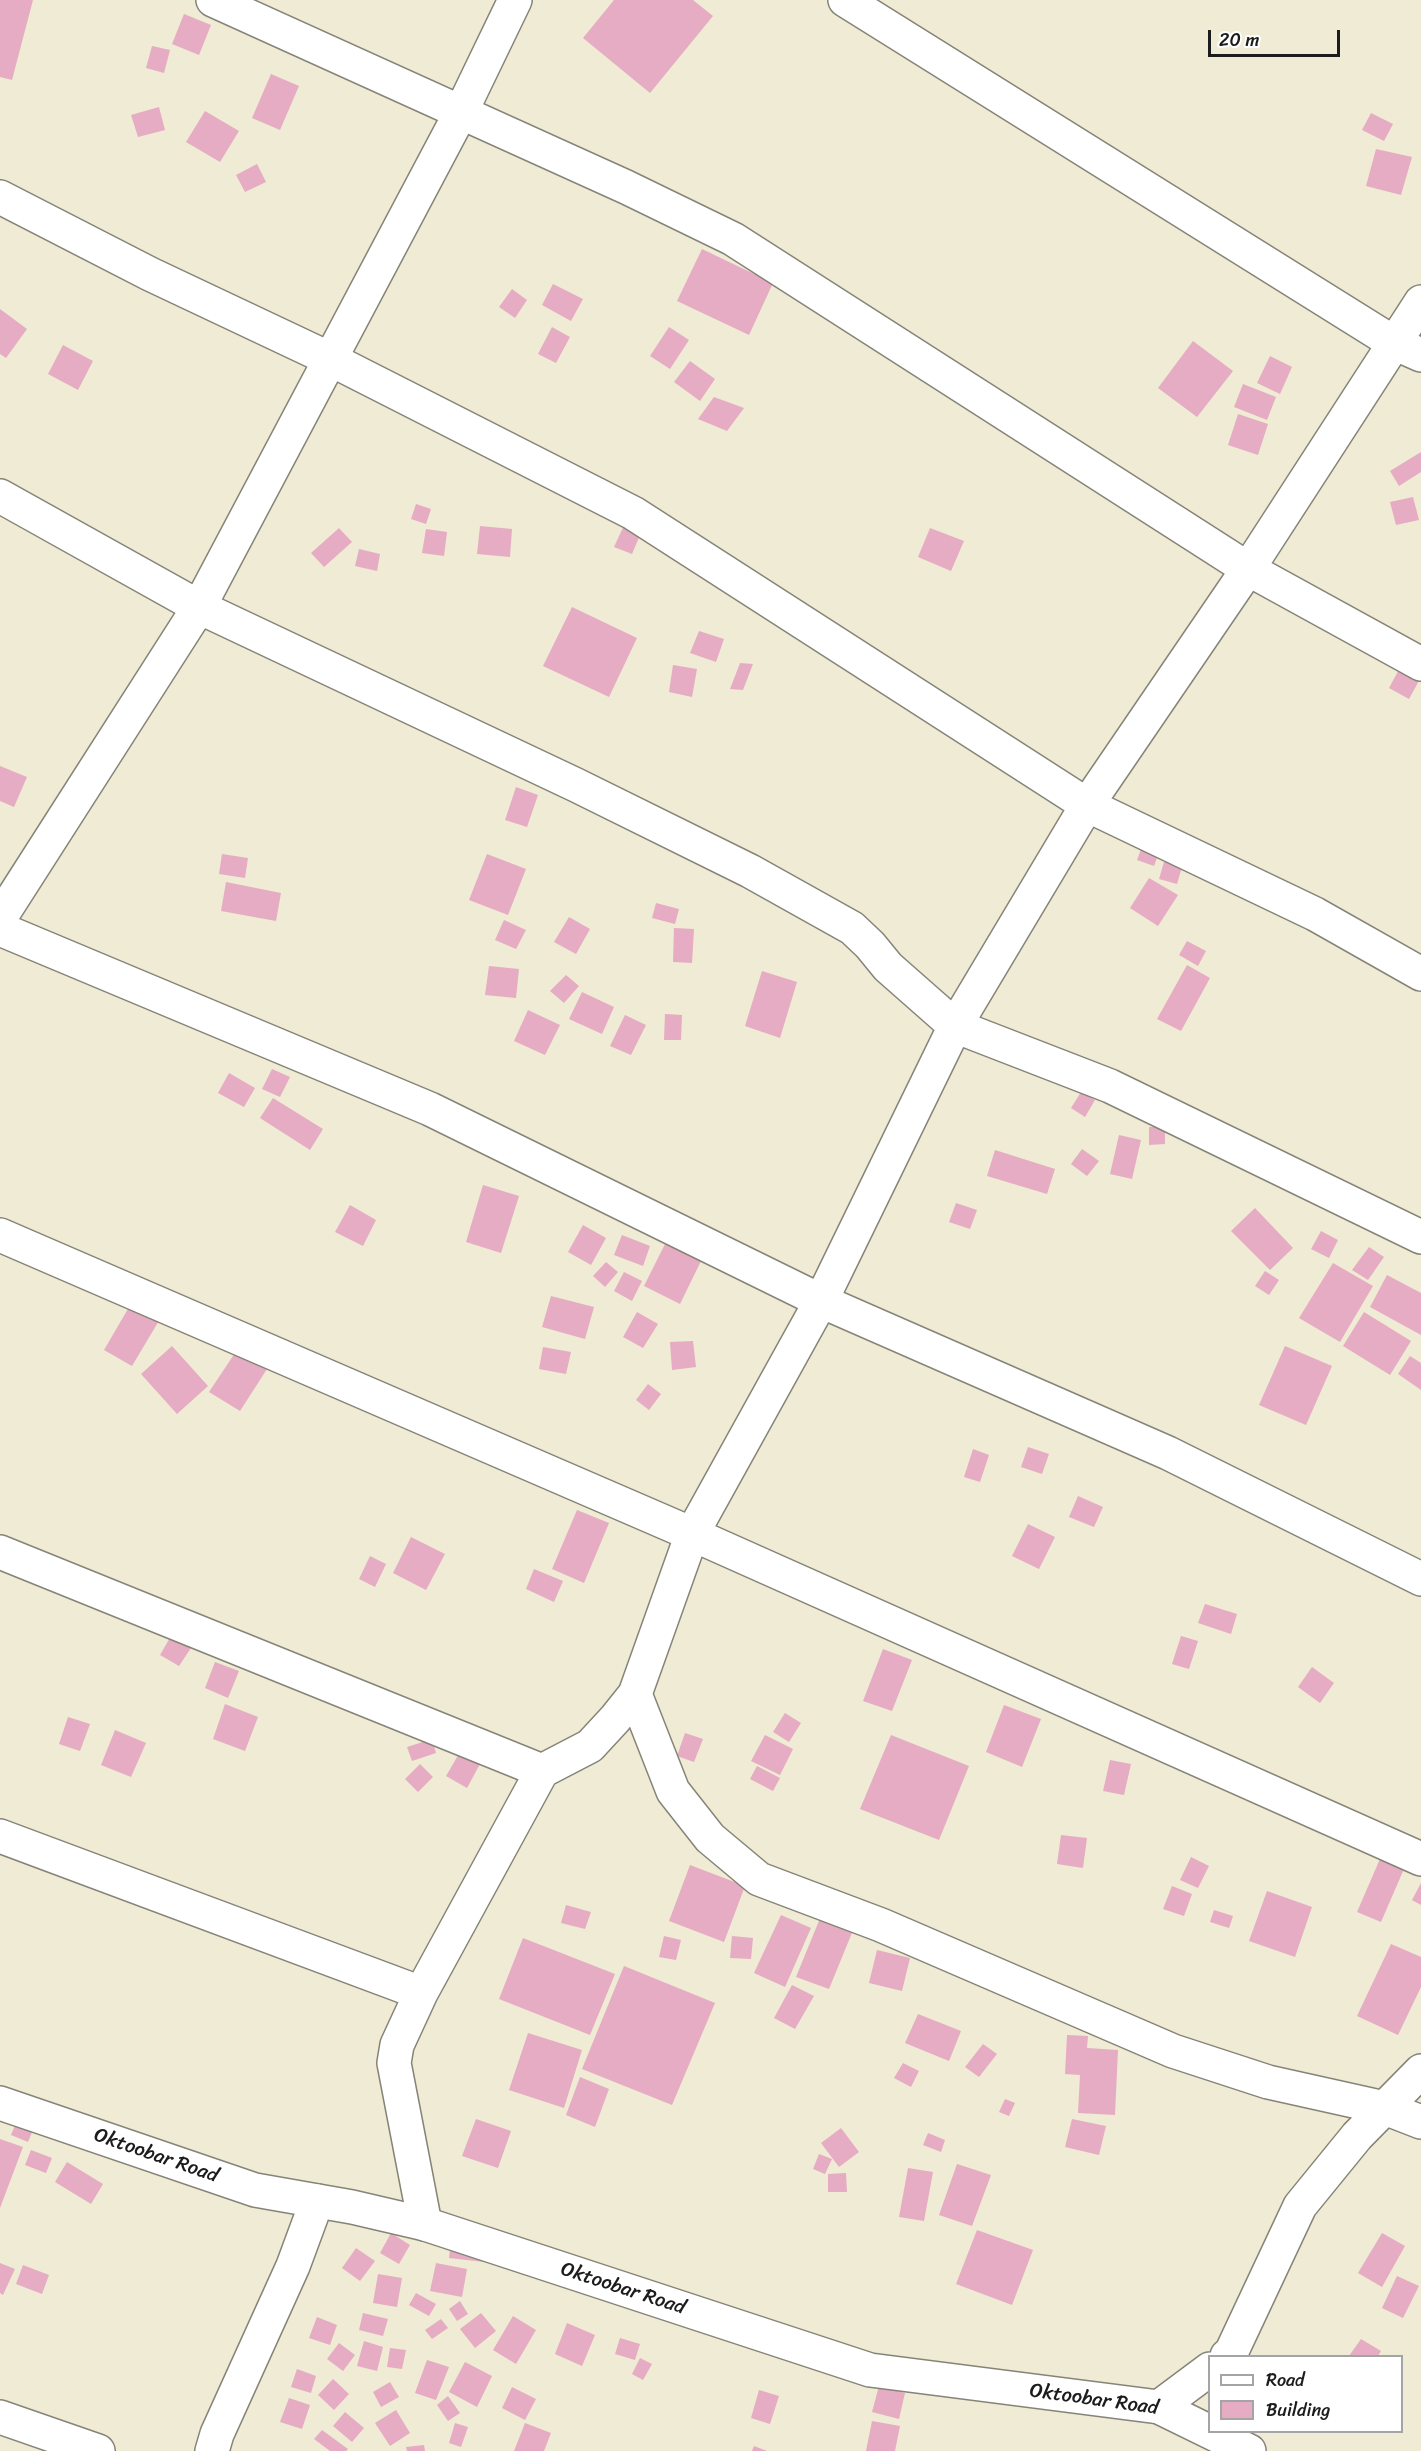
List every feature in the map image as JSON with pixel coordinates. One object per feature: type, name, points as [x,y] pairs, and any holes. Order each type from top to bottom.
[{"type":"street","points":[[213,0],[460,114],[626,187],[733,239],[1248,569],[1421,664]]},
{"type":"street","points":[[0,918],[199,607],[460,114],[514,0]]},
{"type":"street","points":[[845,0],[1408,349]]},
{"type":"street","points":[[0,197],[150,274],[330,359],[633,513],[1088,805],[1315,914],[1421,974]]},
{"type":"street","points":[[425,2224],[394,2063],[397,2045],[422,1993],[542,1771],[590,1746],[635,1694],[692,1534],[821,1301],[955,1026],[1088,805],[1248,569],[1408,349],[1421,302]]},
{"type":"street","points":[[0,496],[199,607],[576,785],[750,871],[852,928],[888,967],[955,1026],[1110,1086],[1421,1237]]},
{"type":"street","points":[[0,929],[430,1109],[821,1301],[1168,1453],[1421,1579]]},
{"type":"street","points":[[0,1235],[692,1534],[1421,1860]]},
{"type":"street","points":[[0,1552],[542,1771]]},
{"type":"street","points":[[635,1694],[673,1791],[710,1838],[735,1862],[759,1878],[881,1925],[1173,2051],[1268,2082],[1385,2108],[1421,2122]]},
{"type":"street","points":[[0,1836],[422,1993]]},
{"type":"street","points":[[1228,2355],[1300,2206],[1357,2136],[1421,2071]]},
{"type":"street","name":"Oktoobar Road","points":[[0,2103],[255,2190],[425,2224],[870,2370],[1159,2407],[1208,2431]]},
{"type":"street","points":[[212,2451],[217,2434],[293,2266],[317,2201]]},
{"type":"street","points":[[1159,2407],[1208,2370]]},
{"type":"street","points":[[0,2417],[98,2451]]},
{"type":"street","name":"Oktoobar Road","points":[[1212,2433],[1249,2451]]},
{"type":"building","points":[[0,0],[33,0],[12,80],[0,77]]},
{"type":"building","points":[[614,0],[693,0],[713,16],[650,93],[583,38]]},
{"type":"building","points":[[184,14],[211,25],[199,55],[172,44]]},
{"type":"building","points":[[152,46],[170,50],[164,73],[146,68]]},
{"type":"building","points":[[271,74],[299,86],[280,130],[252,118]]},
{"type":"building","points":[[159,107],[165,130],[138,137],[131,115]]},
{"type":"building","points":[[205,111],[239,131],[220,162],[186,142]]},
{"type":"building","points":[[1371,113],[1393,124],[1384,141],[1362,130]]},
{"type":"building","points":[[1376,149],[1412,157],[1401,195],[1366,186]]},
{"type":"building","points":[[257,164],[266,182],[245,192],[236,175]]},
{"type":"building","points":[[702,249],[773,283],[749,335],[677,301]]},
{"type":"building","points":[[553,284],[583,299],[571,321],[542,305]]},
{"type":"building","points":[[512,289],[527,300],[515,318],[499,307]]},
{"type":"building","points":[[0,309],[27,329],[6,358],[0,354]]},
{"type":"building","points":[[552,327],[570,337],[556,363],[538,354]]},
{"type":"building","points":[[669,327],[689,340],[670,369],[650,356]]},
{"type":"building","points":[[1193,341],[1233,371],[1197,417],[1158,388]]},
{"type":"building","points":[[63,345],[93,361],[78,390],[48,374]]},
{"type":"building","points":[[1270,356],[1292,367],[1280,394],[1257,383]]},
{"type":"building","points":[[690,361],[715,379],[700,401],[674,382]]},
{"type":"building","points":[[1243,384],[1276,397],[1267,420],[1234,407]]},
{"type":"building","points":[[714,397],[744,408],[727,431],[698,419]]},
{"type":"building","points":[[1238,414],[1268,424],[1258,455],[1228,445]]},
{"type":"building","points":[[1421,452],[1421,472],[1399,486],[1390,471]]},
{"type":"building","points":[[1413,497],[1419,520],[1396,525],[1390,502]]},
{"type":"building","points":[[416,504],[431,509],[426,524],[411,519]]},
{"type":"building","points":[[626,521],[643,528],[632,554],[614,547]]},
{"type":"building","points":[[480,526],[512,529],[510,557],[477,554]]},
{"type":"building","points":[[339,528],[352,542],[324,567],[311,553]]},
{"type":"building","points":[[930,528],[964,541],[951,571],[918,557]]},
{"type":"building","points":[[426,529],[447,532],[444,556],[422,553]]},
{"type":"building","points":[[359,549],[380,554],[377,571],[355,566]]},
{"type":"building","points":[[572,607],[637,638],[609,697],[543,666]]},
{"type":"building","points":[[699,631],[724,639],[716,662],[690,653]]},
{"type":"building","points":[[1404,660],[1421,677],[1409,699],[1389,688]]},
{"type":"building","points":[[740,663],[753,664],[743,690],[730,689]]},
{"type":"building","points":[[673,665],[697,669],[692,697],[669,692]]},
{"type":"building","points":[[0,766],[27,777],[14,807],[0,801]]},
{"type":"building","points":[[516,787],[538,795],[527,827],[505,820]]},
{"type":"building","points":[[1144,841],[1161,847],[1154,866],[1137,860]]},
{"type":"building","points":[[222,854],[248,858],[245,878],[219,874]]},
{"type":"building","points":[[487,854],[526,869],[508,915],[469,900]]},
{"type":"building","points":[[1166,855],[1184,860],[1177,884],[1159,879]]},
{"type":"building","points":[[1149,878],[1178,895],[1158,926],[1130,908]]},
{"type":"building","points":[[226,882],[281,893],[276,921],[221,911]]},
{"type":"building","points":[[656,903],[679,909],[675,924],[652,918]]},
{"type":"building","points":[[569,917],[590,929],[576,954],[554,942]]},
{"type":"building","points":[[504,920],[526,930],[516,949],[495,940]]},
{"type":"building","points":[[674,928],[694,929],[692,963],[673,962]]},
{"type":"building","points":[[1187,941],[1206,951],[1198,966],[1179,955]]},
{"type":"building","points":[[1187,965],[1210,978],[1181,1031],[1157,1019]]},
{"type":"building","points":[[489,966],[519,969],[516,998],[485,995]]},
{"type":"building","points":[[762,971],[797,982],[780,1038],[745,1026]]},
{"type":"building","points":[[566,975],[579,986],[564,1003],[550,991]]},
{"type":"building","points":[[582,992],[614,1007],[602,1034],[569,1019]]},
{"type":"building","points":[[528,1010],[560,1025],[545,1055],[514,1041]]},
{"type":"building","points":[[665,1014],[682,1015],[681,1040],[664,1040]]},
{"type":"building","points":[[625,1015],[646,1025],[631,1055],[610,1046]]},
{"type":"building","points":[[272,1069],[290,1077],[280,1097],[262,1089]]},
{"type":"building","points":[[229,1073],[255,1088],[244,1107],[218,1093]]},
{"type":"building","points":[[1081,1092],[1095,1100],[1085,1117],[1071,1108]]},
{"type":"building","points":[[273,1098],[323,1129],[310,1150],[260,1118]]},
{"type":"building","points":[[1165,1126],[1165,1144],[1149,1145],[1149,1127]]},
{"type":"building","points":[[1119,1135],[1141,1140],[1132,1179],[1110,1174]]},
{"type":"building","points":[[1082,1149],[1099,1161],[1087,1176],[1071,1164]]},
{"type":"building","points":[[995,1150],[1055,1169],[1047,1194],[987,1176]]},
{"type":"building","points":[[483,1185],[519,1196],[501,1253],[466,1242]]},
{"type":"building","points":[[956,1203],[977,1210],[970,1229],[949,1222]]},
{"type":"building","points":[[350,1205],[376,1220],[363,1246],[335,1232]]},
{"type":"building","points":[[1255,1208],[1293,1248],[1270,1270],[1231,1231]]},
{"type":"building","points":[[583,1225],[606,1238],[591,1265],[568,1252]]},
{"type":"building","points":[[1321,1231],[1338,1240],[1329,1258],[1311,1249]]},
{"type":"building","points":[[622,1235],[650,1246],[643,1266],[614,1255]]},
{"type":"building","points":[[666,1242],[702,1259],[680,1304],[644,1286]]},
{"type":"building","points":[[1369,1247],[1384,1257],[1368,1280],[1352,1270]]},
{"type":"building","points":[[606,1262],[618,1272],[605,1287],[593,1276]]},
{"type":"building","points":[[1333,1263],[1373,1286],[1340,1342],[1299,1318]]},
{"type":"building","points":[[1265,1271],[1279,1280],[1269,1295],[1255,1286]]},
{"type":"building","points":[[624,1272],[642,1281],[632,1301],[614,1291]]},
{"type":"building","points":[[1387,1275],[1421,1293],[1421,1335],[1370,1307]]},
{"type":"building","points":[[551,1296],[594,1307],[585,1339],[542,1327]]},
{"type":"building","points":[[132,1302],[160,1319],[132,1366],[104,1350]]},
{"type":"building","points":[[637,1312],[658,1324],[643,1348],[623,1337]]},
{"type":"building","points":[[1364,1312],[1411,1341],[1390,1375],[1343,1346]]},
{"type":"building","points":[[693,1341],[696,1367],[672,1370],[670,1342]]},
{"type":"building","points":[[172,1346],[208,1386],[177,1414],[141,1374]]},
{"type":"building","points":[[1285,1346],[1332,1366],[1306,1425],[1259,1405]]},
{"type":"building","points":[[543,1347],[571,1352],[566,1374],[539,1369]]},
{"type":"building","points":[[237,1350],[267,1369],[240,1411],[209,1392]]},
{"type":"building","points":[[1410,1356],[1421,1363],[1421,1390],[1398,1374]]},
{"type":"building","points":[[648,1384],[661,1394],[649,1410],[636,1400]]},
{"type":"building","points":[[1028,1447],[1049,1454],[1042,1474],[1021,1467]]},
{"type":"building","points":[[973,1449],[989,1455],[980,1482],[964,1477]]},
{"type":"building","points":[[1078,1496],[1103,1507],[1094,1527],[1069,1517]]},
{"type":"building","points":[[577,1510],[609,1523],[584,1583],[552,1569]]},
{"type":"building","points":[[1028,1524],[1055,1537],[1039,1569],[1012,1556]]},
{"type":"building","points":[[411,1537],[445,1554],[426,1590],[393,1573]]},
{"type":"building","points":[[370,1556],[386,1564],[375,1587],[359,1579]]},
{"type":"building","points":[[534,1569],[563,1581],[554,1602],[526,1589]]},
{"type":"building","points":[[1205,1604],[1237,1614],[1231,1634],[1198,1623]]},
{"type":"building","points":[[171,1636],[191,1648],[179,1666],[160,1655]]},
{"type":"building","points":[[1181,1636],[1198,1641],[1189,1669],[1172,1664]]},
{"type":"building","points":[[883,1649],[912,1660],[892,1711],[863,1701]]},
{"type":"building","points":[[215,1662],[239,1671],[228,1698],[205,1688]]},
{"type":"building","points":[[1312,1667],[1334,1683],[1320,1703],[1298,1687]]},
{"type":"building","points":[[225,1704],[258,1717],[245,1751],[213,1739]]},
{"type":"building","points":[[1004,1705],[1041,1719],[1022,1767],[986,1752]]},
{"type":"building","points":[[785,1713],[801,1723],[789,1742],[773,1732]]},
{"type":"building","points":[[68,1717],[90,1724],[80,1751],[59,1744]]},
{"type":"building","points":[[115,1730],[146,1743],[131,1777],[101,1765]]},
{"type":"building","points":[[685,1733],[703,1739],[694,1762],[677,1756]]},
{"type":"building","points":[[765,1735],[793,1749],[780,1775],[751,1761]]},
{"type":"building","points":[[891,1735],[969,1766],[939,1840],[860,1809]]},
{"type":"building","points":[[432,1739],[436,1753],[412,1761],[407,1747]]},
{"type":"building","points":[[460,1752],[480,1764],[467,1788],[446,1776]]},
{"type":"building","points":[[1110,1760],[1131,1764],[1124,1795],[1103,1791]]},
{"type":"building","points":[[420,1764],[433,1777],[418,1792],[405,1779]]},
{"type":"building","points":[[757,1766],[780,1778],[773,1791],[750,1779]]},
{"type":"building","points":[[1061,1835],[1087,1838],[1083,1868],[1057,1864]]},
{"type":"building","points":[[1383,1852],[1407,1862],[1381,1922],[1357,1912]]},
{"type":"building","points":[[1191,1857],[1209,1866],[1198,1888],[1180,1880]]},
{"type":"building","points":[[690,1865],[745,1886],[724,1942],[669,1921]]},
{"type":"building","points":[[1421,1883],[1421,1905],[1412,1900]]},
{"type":"building","points":[[1172,1886],[1192,1894],[1184,1916],[1163,1909]]},
{"type":"building","points":[[1267,1891],[1312,1907],[1295,1957],[1249,1941]]},
{"type":"building","points":[[566,1905],[591,1912],[585,1929],[561,1923]]},
{"type":"building","points":[[1214,1910],[1233,1916],[1229,1928],[1210,1922]]},
{"type":"building","points":[[823,1911],[856,1923],[829,1989],[796,1977]]},
{"type":"building","points":[[781,1915],[811,1928],[785,1987],[754,1973]]},
{"type":"building","points":[[664,1936],[681,1940],[676,1960],[659,1957]]},
{"type":"building","points":[[732,1936],[753,1938],[751,1959],[730,1958]]},
{"type":"building","points":[[523,1938],[615,1974],[590,2035],[499,1999]]},
{"type":"building","points":[[1391,1944],[1421,1957],[1421,1987],[1398,2035],[1357,2016]]},
{"type":"building","points":[[877,1950],[910,1958],[902,1991],[869,1983]]},
{"type":"building","points":[[624,1966],[715,2003],[672,2105],[582,2069]]},
{"type":"building","points":[[792,1985],[814,1996],[795,2029],[774,2018]]},
{"type":"building","points":[[918,2014],[961,2031],[949,2061],[905,2043]]},
{"type":"building","points":[[528,2033],[582,2050],[564,2108],[509,2090]]},
{"type":"building","points":[[1067,2035],[1088,2036],[1087,2048],[1118,2050],[1115,2115],[1078,2113],[1080,2075],[1065,2074]]},
{"type":"building","points":[[983,2044],[997,2054],[979,2077],[965,2067]]},
{"type":"building","points":[[903,2063],[919,2071],[911,2087],[894,2078]]},
{"type":"building","points":[[580,2077],[609,2089],[595,2127],[566,2115]]},
{"type":"building","points":[[1005,2099],[1015,2103],[1009,2116],[999,2112]]},
{"type":"building","points":[[476,2119],[511,2131],[498,2168],[462,2156]]},
{"type":"building","points":[[1072,2119],[1106,2126],[1099,2155],[1065,2147]]},
{"type":"building","points":[[16,2123],[33,2130],[28,2142],[11,2135]]},
{"type":"building","points":[[841,2128],[859,2152],[839,2167],[821,2143]]},
{"type":"building","points":[[928,2133],[945,2140],[941,2152],[923,2145]]},
{"type":"building","points":[[0,2139],[23,2147],[0,2208]]},
{"type":"building","points":[[31,2150],[52,2158],[46,2173],[25,2165]]},
{"type":"building","points":[[819,2154],[832,2159],[825,2174],[813,2169]]},
{"type":"building","points":[[67,2162],[103,2184],[91,2204],[55,2182]]},
{"type":"building","points":[[957,2164],[991,2175],[972,2226],[939,2215]]},
{"type":"building","points":[[908,2168],[933,2172],[924,2221],[899,2217]]},
{"type":"building","points":[[846,2173],[847,2192],[828,2192],[828,2174]]},
{"type":"building","points":[[977,2230],[1033,2250],[1012,2305],[956,2284]]},
{"type":"building","points":[[391,2233],[410,2245],[399,2264],[380,2253]]},
{"type":"building","points":[[452,2233],[493,2263],[449,2258]]},
{"type":"building","points":[[1382,2233],[1405,2246],[1382,2287],[1358,2273]]},
{"type":"building","points":[[356,2248],[375,2261],[360,2281],[342,2268]]},
{"type":"building","points":[[0,2263],[15,2269],[3,2295],[0,2293]]},
{"type":"building","points":[[436,2263],[467,2269],[462,2297],[430,2291]]},
{"type":"building","points":[[23,2265],[49,2275],[42,2294],[16,2284]]},
{"type":"building","points":[[378,2274],[402,2278],[397,2307],[373,2303]]},
{"type":"building","points":[[1397,2276],[1419,2286],[1403,2318],[1382,2308]]},
{"type":"building","points":[[416,2293],[436,2304],[429,2316],[409,2305]]},
{"type":"building","points":[[460,2301],[468,2314],[457,2321],[449,2309]]},
{"type":"building","points":[[363,2313],[388,2319],[383,2336],[359,2330]]},
{"type":"building","points":[[481,2313],[496,2331],[475,2348],[460,2329]]},
{"type":"building","points":[[513,2316],[536,2330],[516,2364],[493,2350]]},
{"type":"building","points":[[317,2317],[337,2325],[330,2345],[309,2338]]},
{"type":"building","points":[[441,2319],[448,2328],[432,2339],[425,2330]]},
{"type":"building","points":[[567,2323],[595,2335],[582,2366],[555,2354]]},
{"type":"building","points":[[620,2338],[640,2344],[635,2360],[615,2354]]},
{"type":"building","points":[[1361,2339],[1381,2351],[1379,2355],[1350,2355]]},
{"type":"building","points":[[364,2341],[383,2347],[377,2371],[357,2366]]},
{"type":"building","points":[[339,2343],[355,2355],[343,2371],[327,2359]]},
{"type":"building","points":[[390,2348],[406,2350],[402,2369],[387,2367]]},
{"type":"building","points":[[640,2358],[652,2364],[643,2380],[632,2374]]},
{"type":"building","points":[[427,2360],[449,2367],[436,2400],[415,2393]]},
{"type":"building","points":[[465,2362],[492,2376],[477,2407],[449,2392]]},
{"type":"building","points":[[297,2369],[316,2376],[311,2393],[291,2387]]},
{"type":"building","points":[[333,2379],[349,2394],[334,2410],[318,2395]]},
{"type":"building","points":[[390,2382],[399,2397],[381,2407],[373,2392]]},
{"type":"building","points":[[879,2386],[905,2393],[899,2419],[872,2412]]},
{"type":"building","points":[[512,2387],[536,2399],[525,2420],[502,2408]]},
{"type":"building","points":[[759,2390],[779,2396],[770,2424],[751,2418]]},
{"type":"building","points":[[448,2396],[460,2413],[448,2421],[437,2405]]},
{"type":"building","points":[[289,2398],[310,2405],[302,2429],[280,2422]]},
{"type":"building","points":[[396,2410],[410,2433],[390,2446],[375,2423]]},
{"type":"building","points":[[345,2412],[364,2428],[352,2442],[333,2426]]},
{"type":"building","points":[[872,2421],[900,2426],[895,2451],[866,2451]]},
{"type":"building","points":[[455,2423],[468,2427],[461,2447],[449,2443]]},
{"type":"building","points":[[525,2423],[551,2433],[544,2451],[514,2451]]},
{"type":"building","points":[[322,2430],[348,2449],[330,2451],[314,2439]]},
{"type":"building","points":[[424,2445],[425,2451],[407,2451],[406,2447]]},
{"type":"building","points":[[754,2446],[767,2451],[752,2451]]}]
